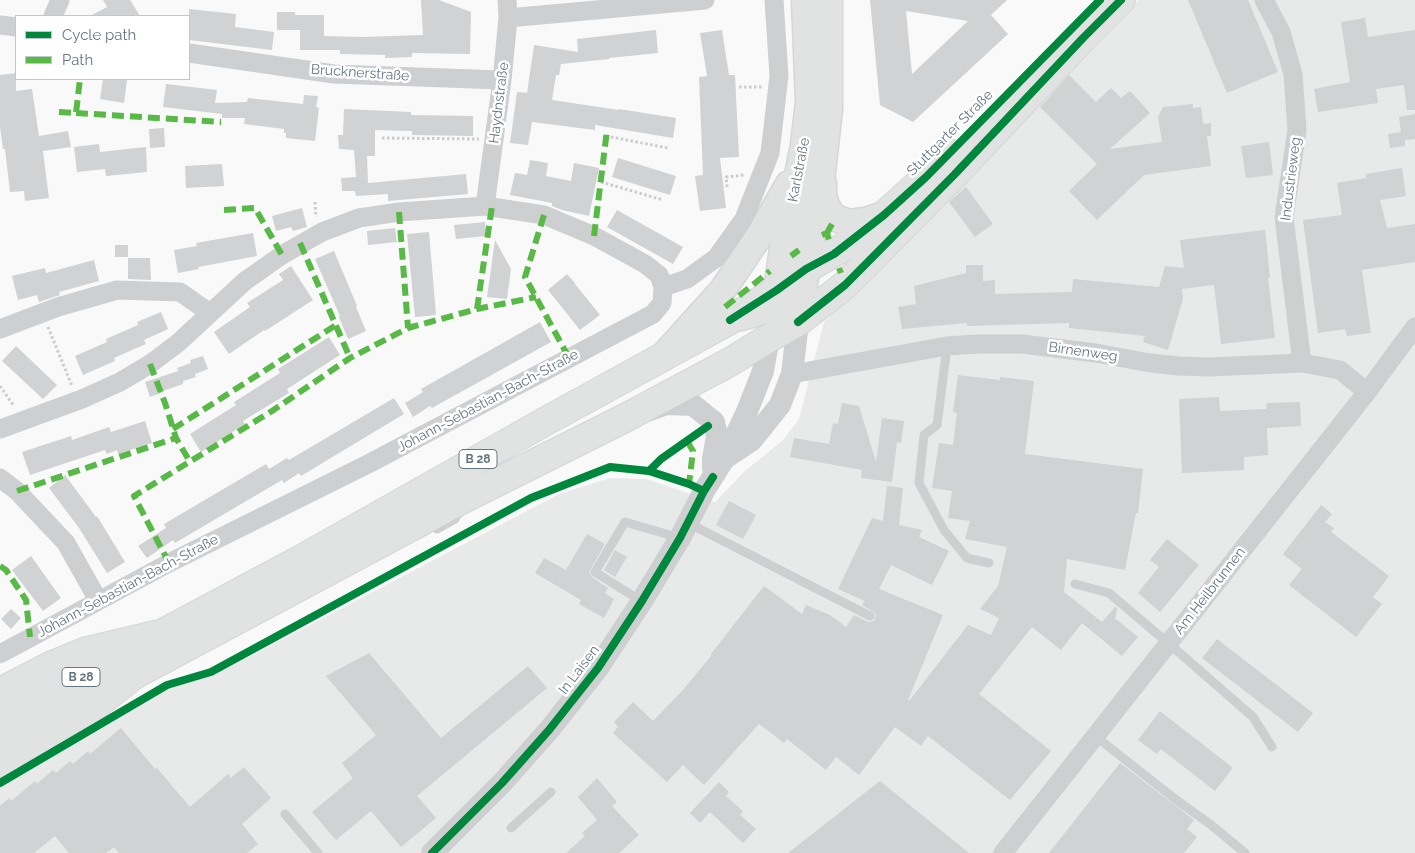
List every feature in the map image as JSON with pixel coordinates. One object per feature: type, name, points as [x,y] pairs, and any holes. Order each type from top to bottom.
[{"type":"main road","name":"Karlstraße","points":[[805,0],[809,103],[804,145],[811,168],[806,270]]},
{"type":"main road","name":"Karlstraße","points":[[795,305],[811,168],[829,108],[829,0]]},
{"type":"main road","name":"Stuttgarter Straße","points":[[806,270],[834,254],[884,215],[926,177],[1100,0]]},
{"type":"main road","name":"B 28","points":[[0,720],[298,561],[730,320],[795,305],[845,285],[947,182],[1121,0]]},
{"type":"main road","points":[[659,360],[722,291],[759,236],[811,168],[830,213],[836,218],[849,223],[865,221],[884,215]]},
{"type":"main road","name":"B 28","points":[[0,748],[467,497],[625,418],[730,362],[769,338],[795,305],[806,270]]},
{"type":"main road","points":[[0,692],[50,666],[87,651],[163,633]]},
{"type":"main road","points":[[0,768],[71,725],[134,675]]},
{"type":"street","points":[[53,15],[60,0]]},
{"type":"street","points":[[507,9],[705,0]]},
{"type":"street","points":[[0,429],[78,401],[120,382],[150,364],[178,343],[246,281],[282,255],[322,232],[359,218],[399,212],[485,206],[544,215],[594,236],[645,264],[659,275],[663,287],[687,280],[716,258],[744,219],[770,153],[779,76],[774,0]]},
{"type":"street","name":"Industrieweg","points":[[1264,0],[1281,32],[1293,74],[1297,130],[1284,217],[1302,362]]},
{"type":"street","name":"Haydnstraße","points":[[485,206],[502,80],[507,9]]},
{"type":"street","points":[[0,25],[15,27]]},
{"type":"street","name":"Brucknerstraße","points":[[190,53],[334,74],[502,80]]},
{"type":"street","name":"Johann-Sebastian-Bach-Straße","points":[[0,654],[169,563],[378,459],[653,314],[662,304],[663,287]]},
{"type":"street","points":[[0,328],[117,290],[180,292],[210,313]]},
{"type":"street","name":"In Laisen","points":[[719,468],[752,440],[780,405],[792,374],[795,305]]},
{"type":"street","name":"Am Heilbrunnen","points":[[1003,853],[1368,392],[1415,327]]},
{"type":"street","name":"In Laisen","points":[[432,853],[502,783],[549,730],[598,668],[642,601],[684,531],[746,414],[763,371],[769,338]]},
{"type":"street","name":"Birnenweg","points":[[792,374],[947,346],[1022,344],[1179,366],[1208,367],[1302,362],[1340,370],[1368,392]]},
{"type":"street","points":[[625,418],[667,404],[693,405],[714,422],[717,436],[713,459],[719,468]]},
{"type":"street","points":[[0,478],[17,491],[66,543],[98,600]]},
{"type":"lane","points":[[947,346],[937,424],[924,435],[919,483],[944,530],[967,558],[989,563]]},
{"type":"lane","points":[[429,533],[455,519],[467,497]]},
{"type":"lane","points":[[642,601],[595,572],[625,522],[684,531],[870,616]]},
{"type":"lane","name":"B 28","points":[[303,585],[350,570]]},
{"type":"lane","points":[[1075,584],[1109,593],[1253,718],[1272,747]]},
{"type":"lane","points":[[1095,736],[1245,853]]},
{"type":"lane","points":[[511,828],[550,792]]},
{"type":"lane","points":[[285,814],[318,853]]},
{"type":"path","points":[[739,87],[778,86]]},
{"type":"path","points":[[606,136],[668,148]]},
{"type":"path","points":[[382,138],[494,140]]},
{"type":"path","points":[[727,187],[726,177],[762,174]]},
{"type":"path","points":[[601,182],[663,200]]},
{"type":"path","points":[[42,313],[78,401]]},
{"type":"path","points":[[0,386],[25,420]]},
{"type":"shaded area","points":[[1138,0],[1415,0],[1415,853],[0,853],[0,787],[169,688],[211,677],[559,494],[610,478],[646,479],[715,502],[744,472],[783,440],[799,419],[824,322],[962,187]]},
{"type":"building","points":[[103,0],[130,0],[139,15],[92,15],[107,7]]},
{"type":"building","points":[[421,0],[439,0],[471,12],[470,54],[412,53],[412,57],[385,58],[385,55],[340,54],[340,50],[300,50],[300,30],[277,30],[277,12],[295,12],[295,15],[324,15],[324,36],[423,35]]},
{"type":"building","points":[[870,0],[1007,0],[991,15],[1008,34],[913,122],[880,105]],"holes":[[[906,11],[968,21],[912,74]]]},
{"type":"building","points":[[1188,0],[1248,0],[1278,72],[1227,93]]},
{"type":"building","points":[[189,9],[236,14],[235,27],[274,32],[272,50],[190,40]]},
{"type":"building","points":[[1365,18],[1368,37],[1415,30],[1415,110],[1407,110],[1404,85],[1376,89],[1378,103],[1318,112],[1314,89],[1350,82],[1341,22]]},
{"type":"building","points":[[656,30],[658,53],[561,64],[559,75],[556,75],[552,100],[676,118],[673,138],[595,125],[595,130],[532,122],[528,145],[510,143],[517,92],[527,93],[534,45],[578,52],[577,39]]},
{"type":"building","points":[[722,30],[729,75],[735,75],[739,157],[720,158],[726,208],[700,211],[695,176],[703,175],[699,77],[707,76],[700,33]]},
{"type":"building","points":[[15,73],[16,91],[32,89],[39,136],[68,131],[71,147],[43,151],[49,198],[25,201],[24,191],[10,192],[5,149],[3,149],[0,127],[0,75]]},
{"type":"building","points":[[1069,75],[1096,102],[1111,88],[1121,98],[1130,91],[1150,113],[1110,149],[1162,142],[1158,117],[1163,107],[1193,104],[1193,108],[1201,107],[1203,124],[1211,123],[1211,136],[1207,136],[1211,166],[1144,175],[1097,220],[1069,191],[1097,164],[1040,107]]},
{"type":"building","points":[[103,80],[127,80],[124,103],[100,99]]},
{"type":"building","points":[[166,84],[217,90],[215,103],[247,102],[248,98],[303,104],[304,95],[318,96],[316,107],[319,108],[315,141],[286,138],[284,129],[244,124],[245,118],[222,118],[222,114],[163,107]]},
{"type":"building","points":[[344,109],[411,112],[411,115],[473,116],[473,136],[412,135],[412,131],[375,130],[375,156],[367,156],[368,183],[466,174],[468,194],[388,201],[388,194],[356,196],[355,191],[342,191],[341,178],[356,177],[354,150],[339,149],[338,135],[343,135]]},
{"type":"building","points":[[1415,114],[1415,139],[1405,140],[1405,146],[1390,148],[1388,134],[1401,132],[1399,117]]},
{"type":"building","points":[[164,128],[165,147],[150,148],[149,129]]},
{"type":"building","points":[[1269,142],[1273,175],[1246,178],[1241,146]]},
{"type":"building","points":[[99,144],[100,152],[146,147],[147,172],[106,176],[105,169],[77,172],[74,147]]},
{"type":"building","points":[[618,158],[676,176],[670,195],[612,177]]},
{"type":"building","points":[[530,160],[548,163],[546,176],[571,181],[574,163],[599,168],[589,216],[562,210],[552,206],[552,203],[510,195],[515,173],[527,175]]},
{"type":"building","points":[[222,164],[224,186],[186,188],[185,166]]},
{"type":"building","points":[[1402,168],[1406,196],[1380,200],[1387,228],[1415,224],[1415,262],[1362,270],[1371,333],[1347,336],[1345,329],[1318,333],[1303,220],[1342,215],[1337,183],[1366,178],[1366,174]]},
{"type":"building","points":[[966,187],[993,224],[975,237],[949,202]]},
{"type":"building","points":[[302,208],[307,227],[293,231],[291,227],[276,231],[272,216]]},
{"type":"building","points":[[617,210],[683,247],[673,264],[607,227]]},
{"type":"building","points":[[485,222],[486,236],[456,239],[454,225]]},
{"type":"building","points":[[395,228],[397,242],[368,245],[367,231]]},
{"type":"building","points":[[1265,230],[1275,338],[1221,344],[1214,285],[1182,289],[1183,299],[1168,350],[1143,342],[1145,336],[1069,328],[1069,323],[967,326],[967,323],[902,329],[898,307],[916,304],[914,286],[966,273],[966,265],[983,265],[983,281],[995,280],[995,294],[1072,292],[1073,279],[1159,287],[1165,266],[1184,268],[1180,240]]},
{"type":"building","points":[[429,232],[436,315],[415,317],[407,234]]},
{"type":"building","points":[[253,233],[257,256],[198,267],[199,269],[178,273],[174,250],[197,246],[196,243]]},
{"type":"building","points":[[495,240],[511,269],[507,299],[487,297]]},
{"type":"building","points":[[115,245],[128,245],[128,257],[115,257]]},
{"type":"building","points":[[334,251],[366,331],[348,339],[315,259]]},
{"type":"building","points":[[128,258],[150,258],[151,280],[128,279]]},
{"type":"building","points":[[94,260],[99,281],[59,292],[60,295],[39,302],[37,295],[18,300],[12,276],[45,268],[46,273]]},
{"type":"building","points":[[291,266],[313,300],[229,354],[214,332],[250,307],[247,303],[283,280],[279,274]]},
{"type":"building","points":[[567,274],[575,283],[574,287],[575,284],[600,315],[580,330],[548,290]]},
{"type":"building","points":[[161,312],[168,329],[144,340],[146,344],[114,358],[115,361],[83,375],[75,356],[107,342],[106,339],[138,325],[137,322]]},
{"type":"building","points":[[540,322],[551,342],[432,408],[430,406],[413,417],[405,403],[423,392],[421,389]]},
{"type":"building","points":[[329,337],[340,355],[287,389],[289,393],[243,421],[245,424],[201,452],[190,434],[236,405],[234,402],[280,373],[278,369]]},
{"type":"building","points":[[16,346],[57,385],[43,399],[2,361]]},
{"type":"building","points":[[203,356],[208,369],[195,374],[196,377],[183,381],[183,384],[150,397],[145,382],[178,371],[177,368],[191,363],[190,360]]},
{"type":"building","points":[[958,375],[1000,380],[1000,377],[1034,381],[1025,454],[1143,469],[1138,513],[1136,513],[1125,570],[1067,559],[1064,592],[1102,622],[1115,607],[1117,608],[1115,621],[1116,619],[1138,637],[1122,656],[1082,623],[1061,650],[1032,627],[979,694],[1051,751],[1010,800],[928,736],[921,746],[895,727],[859,775],[836,757],[826,770],[787,739],[784,743],[759,724],[704,785],[683,765],[667,782],[613,733],[618,727],[614,722],[633,702],[653,721],[683,690],[711,656],[764,586],[802,614],[806,605],[830,615],[846,627],[854,615],[868,622],[874,621],[875,613],[862,605],[865,601],[838,589],[872,518],[883,521],[887,486],[903,488],[899,525],[922,530],[919,537],[949,551],[932,585],[891,565],[879,589],[943,615],[908,700],[968,625],[991,635],[999,618],[980,609],[998,586],[1007,547],[965,539],[970,521],[948,518],[952,491],[932,488],[939,443],[953,445],[957,413],[953,412]]},
{"type":"building","points":[[1219,397],[1220,411],[1266,409],[1267,403],[1300,402],[1301,426],[1267,428],[1268,455],[1244,457],[1244,470],[1182,473],[1179,399]]},
{"type":"building","points":[[394,398],[404,414],[301,476],[299,473],[284,483],[282,480],[175,543],[173,540],[147,558],[138,546],[166,528],[164,524],[266,464],[269,469],[287,458],[289,460]]},
{"type":"building","points":[[842,403],[859,406],[876,462],[882,418],[904,421],[901,443],[897,442],[892,482],[861,478],[862,470],[790,457],[794,438],[829,444],[833,423],[838,424]]},
{"type":"building","points":[[145,421],[152,443],[118,454],[117,450],[107,454],[105,450],[30,475],[22,452],[71,436],[72,440],[109,427],[111,432]]},
{"type":"building","points":[[65,475],[97,516],[125,562],[107,573],[79,528],[49,488]]},
{"type":"building","points":[[729,501],[756,515],[743,539],[716,525]]},
{"type":"building","points":[[1321,505],[1332,514],[1325,522],[1334,528],[1331,532],[1389,576],[1373,597],[1382,604],[1356,637],[1289,585],[1302,569],[1283,554]]},
{"type":"building","points":[[587,534],[605,544],[589,572],[592,577],[608,588],[605,593],[614,599],[604,618],[579,604],[581,600],[535,573],[544,558],[566,570]]},
{"type":"building","points":[[1167,539],[1199,565],[1160,612],[1138,593],[1159,567],[1150,560]]},
{"type":"building","points":[[615,550],[627,557],[615,577],[604,570]]},
{"type":"building","points":[[31,556],[61,598],[43,611],[12,570]]},
{"type":"building","points":[[11,609],[21,618],[11,629],[1,619]]},
{"type":"building","points":[[1217,639],[1313,713],[1298,732],[1202,658]]},
{"type":"building","points":[[369,653],[441,738],[528,666],[547,688],[417,796],[436,818],[401,847],[371,811],[336,840],[312,812],[353,778],[342,763],[376,735],[326,676]]},
{"type":"building","points":[[1160,711],[1233,768],[1215,791],[1161,749],[1157,754],[1138,740]]},
{"type":"building","points":[[121,728],[190,807],[228,774],[231,778],[244,767],[271,798],[242,824],[258,844],[247,853],[119,853],[114,847],[106,853],[69,853],[55,836],[34,853],[0,853],[0,806],[9,798],[11,801],[35,781],[37,784],[53,770],[56,773],[70,761],[73,764],[88,751],[90,754]]},
{"type":"building","points":[[1120,763],[1194,820],[1187,829],[1197,837],[1184,853],[1049,853]]},
{"type":"building","points":[[597,778],[617,802],[612,806],[639,835],[619,853],[566,853],[585,836],[582,833],[597,820],[578,797]]},
{"type":"building","points":[[880,781],[969,853],[788,853]]},
{"type":"building","points":[[719,782],[729,792],[726,796],[743,811],[740,815],[756,829],[743,843],[710,812],[700,823],[690,813]]},
{"type":"marked path","points":[[59,112],[76,113],[80,80]]},
{"type":"marked path","points":[[76,113],[221,122]]},
{"type":"marked path","points":[[594,236],[607,130]]},
{"type":"marked path","points":[[477,309],[492,206]]},
{"type":"marked path","points":[[224,210],[255,208],[282,255]]},
{"type":"marked path","points":[[399,212],[408,328]]},
{"type":"marked path","points":[[544,215],[525,277],[569,358]]},
{"type":"marked path","points":[[827,233],[832,224]]},
{"type":"marked path","points":[[822,235],[827,233],[829,240]]},
{"type":"marked path","points":[[300,243],[350,358]]},
{"type":"marked path","points":[[791,256],[799,250]]},
{"type":"marked path","points":[[839,268],[841,273]]},
{"type":"marked path","points":[[725,307],[770,271]]},
{"type":"marked path","points":[[169,563],[134,496],[272,411],[350,358],[408,328],[477,309],[536,297]]},
{"type":"marked path","points":[[173,429],[336,325]]},
{"type":"marked path","points":[[150,364],[176,438],[190,462]]},
{"type":"marked path","points":[[17,491],[176,438]]},
{"type":"marked path","points":[[687,441],[693,451],[689,484]]},
{"type":"marked path","points":[[0,566],[6,570],[26,600],[30,637]]},
{"type":"cycle path","points":[[730,320],[806,269],[834,254],[884,215],[926,177],[1100,0]]},
{"type":"cycle path","points":[[798,322],[845,285],[954,175],[1121,0]]},
{"type":"cycle path","points":[[649,471],[661,459],[708,426]]},
{"type":"cycle path","points":[[0,783],[167,685],[211,672],[531,498],[610,467],[649,471],[704,491]]},
{"type":"cycle path","points":[[432,853],[502,783],[549,730],[598,668],[680,538],[713,477]]}]
